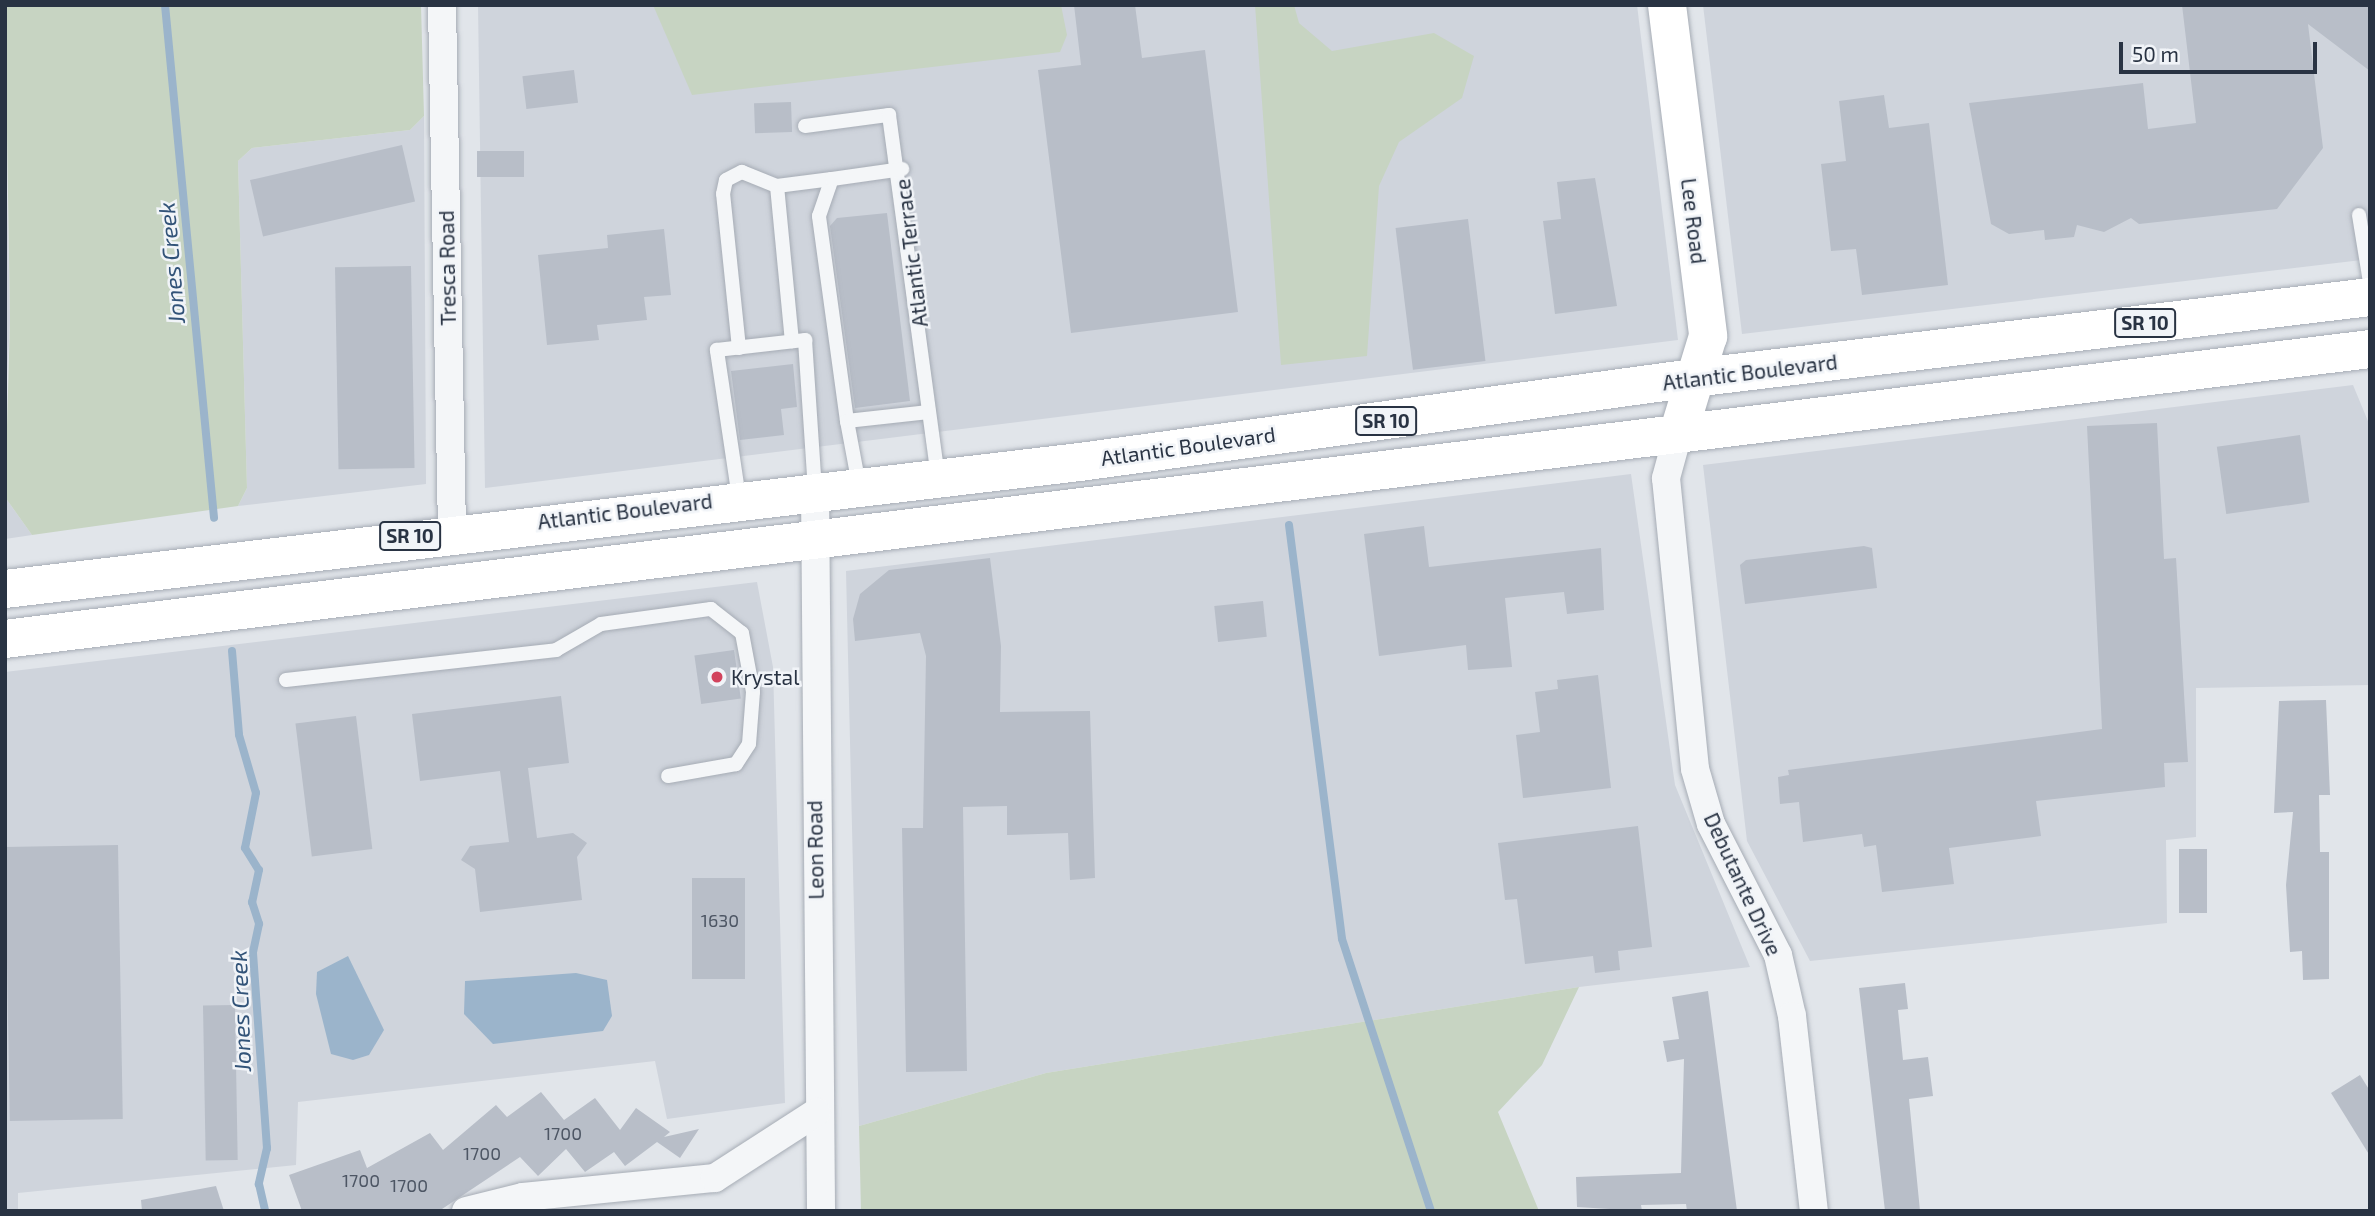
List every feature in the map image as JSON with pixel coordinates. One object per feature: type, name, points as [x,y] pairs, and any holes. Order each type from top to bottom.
[{"type":"main road","name":"Lee Road","points":[[1667,5],[1708,336],[1678,434]]},
{"type":"main road","name":"Atlantic Boulevard","points":[[5,589],[452,531],[938,477],[1516,406],[1693,378],[2370,297]]},
{"type":"main road","points":[[2302,357],[2318,330],[2370,315]]},
{"type":"main road","name":"SR 10","points":[[5,639],[2370,349]]},
{"type":"main road","points":[[373,593],[387,564],[430,559],[452,531]]},
{"type":"street","name":"Tresca Road","points":[[442,5],[452,531]]},
{"type":"street","name":"Debutante Drive","points":[[1678,434],[1666,478],[1695,769],[1711,824],[1777,956],[1792,1016],[1814,1211]]},
{"type":"street","name":"Leon Road","points":[[815,490],[813,541],[817,1112],[821,1211]]},
{"type":"street","points":[[466,1211],[523,1196],[715,1178],[817,1112]]},
{"type":"lane","name":"Atlantic Terrace","points":[[805,126],[889,115],[902,169],[938,477]]},
{"type":"lane","points":[[739,348],[723,194],[726,180],[742,172],[776,186],[902,169]]},
{"type":"lane","points":[[832,178],[819,216],[847,421],[859,485]]},
{"type":"lane","points":[[776,186],[793,341]]},
{"type":"lane","points":[[2359,215],[2370,282]]},
{"type":"lane","points":[[738,498],[717,350],[793,341],[805,340],[815,490]]},
{"type":"lane","points":[[847,421],[929,412]]},
{"type":"lane","points":[[286,680],[556,650],[600,624],[645,615],[711,609],[729,618],[741,632],[753,692],[749,744],[736,764],[668,776]]},
{"type":"shaded area","points":[[478,5],[1637,5],[1678,340],[485,488]]},
{"type":"shaded area","points":[[1703,5],[2370,5],[2370,259],[1742,334]]},
{"type":"shaded area","points":[[5,107],[10,321],[5,415]]},
{"type":"shaded area","points":[[424,116],[426,484],[238,506],[247,488],[238,161],[252,148],[410,130]]},
{"type":"shaded area","points":[[2353,385],[2370,426],[2370,685],[2196,688],[2196,837],[2166,840],[2167,923],[1810,961],[1747,841],[1703,465]]},
{"type":"shaded area","points":[[1631,474],[1675,785],[1750,967],[1579,987],[1046,1073],[859,1126],[846,571]]},
{"type":"shaded area","points":[[5,497],[32,535],[5,539]]},
{"type":"shaded area","points":[[757,582],[773,667],[785,1103],[667,1119],[655,1061],[298,1102],[296,1165],[18,1193],[18,1211],[5,1211],[5,672]]},
{"type":"green space","points":[[5,5],[421,5],[424,116],[410,130],[252,148],[238,161],[247,488],[238,506],[32,535],[5,497],[10,321]]},
{"type":"green space","points":[[653,5],[1061,5],[1067,35],[1060,52],[692,95]]},
{"type":"green space","points":[[1255,5],[1294,5],[1299,23],[1332,51],[1434,33],[1474,56],[1462,98],[1399,142],[1379,186],[1367,356],[1281,365]]},
{"type":"green space","points":[[1579,987],[1542,1065],[1498,1112],[1539,1211],[861,1211],[859,1126],[1046,1073]]},
{"type":"water","points":[[348,956],[384,1030],[369,1055],[353,1060],[331,1054],[316,994],[317,972]]},
{"type":"water","points":[[576,973],[607,980],[612,1016],[603,1031],[493,1044],[464,1014],[465,981]]},
{"type":"building","points":[[1074,5],[1135,5],[1142,58],[1205,50],[1238,312],[1071,333],[1038,70],[1081,65]]},
{"type":"building","points":[[2182,5],[2370,5],[2370,71],[2308,24],[2323,148],[2277,209],[2139,224],[2131,218],[2104,232],[2077,225],[2074,237],[2045,240],[2044,230],[2009,234],[1991,224],[1969,103],[2143,83],[2148,129],[2196,123]]},
{"type":"building","points":[[574,70],[578,103],[526,109],[522,76]]},
{"type":"building","points":[[1884,95],[1889,128],[1929,123],[1948,285],[1862,295],[1856,249],[1831,251],[1821,164],[1846,161],[1839,101]]},
{"type":"building","points":[[791,102],[792,132],[755,133],[754,103]]},
{"type":"building","points":[[402,145],[415,202],[263,237],[250,180]]},
{"type":"building","points":[[477,151],[524,151],[524,177],[477,177]]},
{"type":"building","points":[[1595,178],[1617,306],[1555,314],[1543,221],[1561,219],[1557,182]]},
{"type":"building","points":[[887,213],[910,401],[855,408],[830,226],[837,218]]},
{"type":"building","points":[[1468,219],[1485,361],[1413,370],[1396,228]]},
{"type":"building","points":[[664,229],[671,295],[644,297],[647,320],[597,325],[599,340],[547,345],[538,255],[608,248],[607,235]]},
{"type":"building","points":[[411,266],[415,468],[339,469],[335,267]]},
{"type":"building","points":[[793,364],[797,407],[781,409],[784,435],[740,440],[731,371]]},
{"type":"building","points":[[2157,423],[2164,559],[2176,558],[2188,762],[2164,763],[2165,787],[2036,801],[2041,836],[1949,848],[1954,884],[1882,892],[1876,845],[1864,847],[1862,834],[1803,842],[1799,802],[1780,804],[1778,777],[1789,775],[1788,770],[2102,729],[2087,426]]},
{"type":"building","points":[[2300,435],[2309,502],[2226,514],[2217,447]]},
{"type":"building","points":[[1424,526],[1429,567],[1601,548],[1604,610],[1567,614],[1564,592],[1505,598],[1512,667],[1468,670],[1466,645],[1379,656],[1364,534]]},
{"type":"building","points":[[1864,546],[1872,548],[1877,588],[1745,604],[1740,565],[1746,560]]},
{"type":"building","points":[[990,558],[1001,646],[1000,712],[1090,711],[1095,878],[1070,880],[1068,833],[1007,835],[1007,806],[963,807],[967,1071],[906,1072],[902,828],[923,828],[926,656],[920,633],[855,641],[853,619],[860,594],[889,570]]},
{"type":"building","points":[[1263,601],[1267,637],[1218,642],[1214,606]]},
{"type":"building","name":"Krystal","points":[[734,650],[741,699],[701,704],[694,656]]},
{"type":"building","points":[[1598,675],[1611,788],[1523,798],[1516,735],[1540,732],[1535,692],[1558,689],[1557,680]]},
{"type":"building","points":[[561,696],[569,763],[528,768],[537,838],[573,833],[587,843],[577,857],[582,900],[480,912],[475,869],[461,860],[470,846],[509,842],[500,771],[420,781],[412,714]]},
{"type":"building","points":[[2326,700],[2330,795],[2319,795],[2320,852],[2329,852],[2329,979],[2303,980],[2302,951],[2290,952],[2286,885],[2293,812],[2274,813],[2279,701]]},
{"type":"building","points":[[356,716],[372,849],[312,856],[295,723]]},
{"type":"building","points":[[1638,826],[1652,947],[1618,951],[1620,970],[1595,973],[1593,956],[1525,964],[1517,899],[1505,900],[1498,843]]},
{"type":"building","points":[[118,845],[123,1119],[10,1121],[5,847]]},
{"type":"building","points":[[2179,849],[2207,849],[2207,913],[2179,913]]},
{"type":"building","points":[[692,878],[745,878],[745,979],[692,979]]},
{"type":"building","points":[[1905,983],[1908,1009],[1898,1010],[1903,1060],[1928,1057],[1933,1096],[1909,1099],[1920,1211],[1885,1211],[1859,988]]},
{"type":"building","points":[[1708,991],[1737,1211],[1687,1211],[1686,1204],[1641,1205],[1642,1211],[1577,1207],[1576,1177],[1681,1173],[1684,1059],[1667,1062],[1663,1041],[1679,1039],[1672,997]]},
{"type":"building","points":[[235,1005],[238,1160],[206,1161],[203,1006]]},
{"type":"building","points":[[2360,1075],[2370,1091],[2370,1156],[2331,1093]]},
{"type":"building","points":[[541,1092],[564,1120],[595,1098],[620,1130],[636,1108],[670,1132],[664,1137],[699,1129],[680,1158],[657,1142],[625,1166],[614,1152],[585,1172],[566,1149],[538,1176],[520,1157],[439,1211],[302,1211],[289,1175],[360,1150],[367,1168],[430,1133],[443,1150],[496,1105],[507,1117]]},
{"type":"building","points":[[216,1186],[224,1211],[142,1211],[141,1200]]},
{"type":"waterway","name":"Jones Creek","points":[[165,5],[214,518]]},
{"type":"waterway","points":[[1289,525],[1342,939],[1431,1211]]},
{"type":"waterway","name":"Jones Creek","points":[[232,651],[239,735],[256,793],[245,848],[259,870],[252,902],[259,924],[253,953],[267,1148],[259,1184],[265,1211]]},
{"type":"place","name":"Krystal","points":[[717,677]]}]
